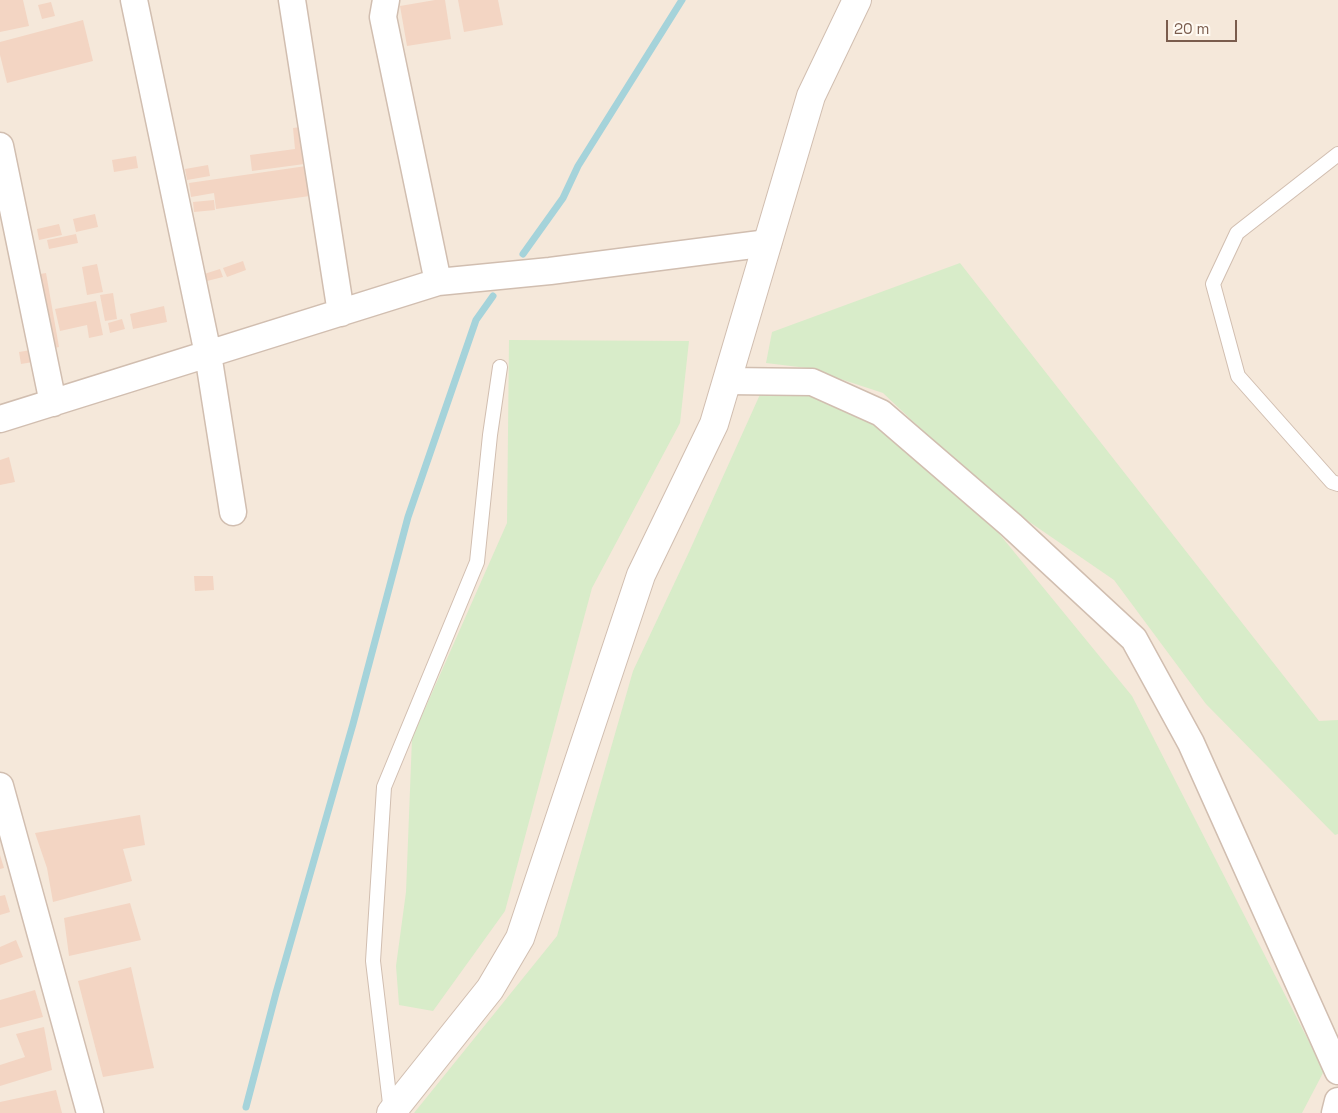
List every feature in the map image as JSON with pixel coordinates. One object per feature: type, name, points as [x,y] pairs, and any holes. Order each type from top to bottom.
[{"type":"street","points":[[134,0],[208,354],[233,512]]},
{"type":"street","points":[[292,0],[341,313]]},
{"type":"street","points":[[386,0],[383,17],[438,282]]},
{"type":"street","points":[[391,1113],[490,989],[520,938],[641,575],[714,424],[811,96],[857,0]]},
{"type":"street","points":[[0,146],[53,403]]},
{"type":"street","points":[[0,419],[438,282],[768,243]]},
{"type":"street","points":[[726,381],[812,382],[881,413],[1011,524],[1134,639],[1191,743],[1338,1071]]},
{"type":"street","points":[[0,786],[90,1113]]},
{"type":"street","points":[[1334,1113],[1338,1101]]},
{"type":"lane","points":[[1338,154],[1237,233],[1213,284],[1238,376],[1332,482],[1338,484]]},
{"type":"lane","points":[[391,1113],[373,961],[384,787],[477,562],[490,435],[500,367]]},
{"type":"shaded area","points":[[0,0],[1338,0],[1338,1113],[0,1113]]},
{"type":"green space","points":[[960,263],[1319,721],[1338,720],[1338,834],[1335,835],[1206,704],[1114,580],[993,497],[883,393],[807,368],[766,363],[772,332]]},
{"type":"green space","points":[[509,340],[689,341],[680,423],[592,588],[505,911],[433,1011],[399,1005],[396,966],[406,892],[412,738],[507,523]]},
{"type":"green space","points":[[762,390],[832,393],[974,503],[1132,696],[1324,1071],[1302,1113],[414,1113],[557,936],[633,671]]},
{"type":"building","points":[[0,0],[23,0],[29,26],[0,32]]},
{"type":"building","points":[[445,0],[451,39],[407,46],[400,6]]},
{"type":"building","points":[[458,0],[498,0],[503,25],[464,32]]},
{"type":"building","points":[[51,2],[55,16],[42,19],[38,5]]},
{"type":"building","points":[[83,20],[93,61],[7,83],[0,55],[0,42]]},
{"type":"building","points":[[307,126],[312,163],[252,171],[250,155],[295,149],[293,128]]},
{"type":"building","points":[[136,156],[138,168],[114,172],[112,160]]},
{"type":"building","points":[[208,165],[210,176],[187,180],[185,169]]},
{"type":"building","points":[[313,165],[317,195],[216,209],[214,193],[191,197],[189,183]]},
{"type":"building","points":[[214,200],[215,210],[194,212],[193,202]]},
{"type":"building","points":[[95,214],[98,227],[76,232],[73,219]]},
{"type":"building","points":[[59,224],[62,235],[39,240],[37,229]]},
{"type":"building","points":[[76,234],[78,243],[49,249],[47,240]]},
{"type":"building","points":[[243,261],[246,270],[227,277],[223,268]]},
{"type":"building","points":[[97,264],[103,292],[87,295],[82,267]]},
{"type":"building","points":[[220,269],[223,277],[203,282],[201,275]]},
{"type":"building","points":[[46,273],[59,347],[47,350],[34,275]]},
{"type":"building","points":[[113,293],[117,319],[105,321],[100,295]]},
{"type":"building","points":[[96,301],[103,335],[89,338],[87,325],[60,331],[55,309]]},
{"type":"building","points":[[164,306],[167,322],[133,329],[130,314]]},
{"type":"building","points":[[122,319],[125,329],[110,333],[108,323]]},
{"type":"building","points":[[31,350],[33,362],[21,364],[19,352]]},
{"type":"building","points":[[9,457],[15,482],[0,485],[0,460]]},
{"type":"building","points":[[194,576],[213,576],[214,590],[195,591]]},
{"type":"building","points":[[140,815],[145,845],[123,849],[132,881],[53,902],[47,868],[35,833]]},
{"type":"building","points":[[0,855],[4,868],[0,869]]},
{"type":"building","points":[[5,895],[10,912],[0,915],[0,896]]},
{"type":"building","points":[[130,903],[141,940],[69,956],[64,918]]},
{"type":"building","points":[[16,940],[23,957],[0,965],[0,947]]},
{"type":"building","points":[[131,967],[154,1068],[103,1077],[78,981]]},
{"type":"building","points":[[35,990],[43,1017],[0,1028],[0,1000]]},
{"type":"building","points":[[44,1027],[52,1070],[0,1086],[0,1065],[25,1057],[16,1034]]},
{"type":"building","points":[[56,1090],[62,1113],[0,1113],[0,1102]]},
{"type":"waterway","points":[[523,254],[563,198],[578,166],[682,0]]},
{"type":"waterway","points":[[246,1107],[276,993],[353,724],[408,517],[476,320],[493,296]]}]
